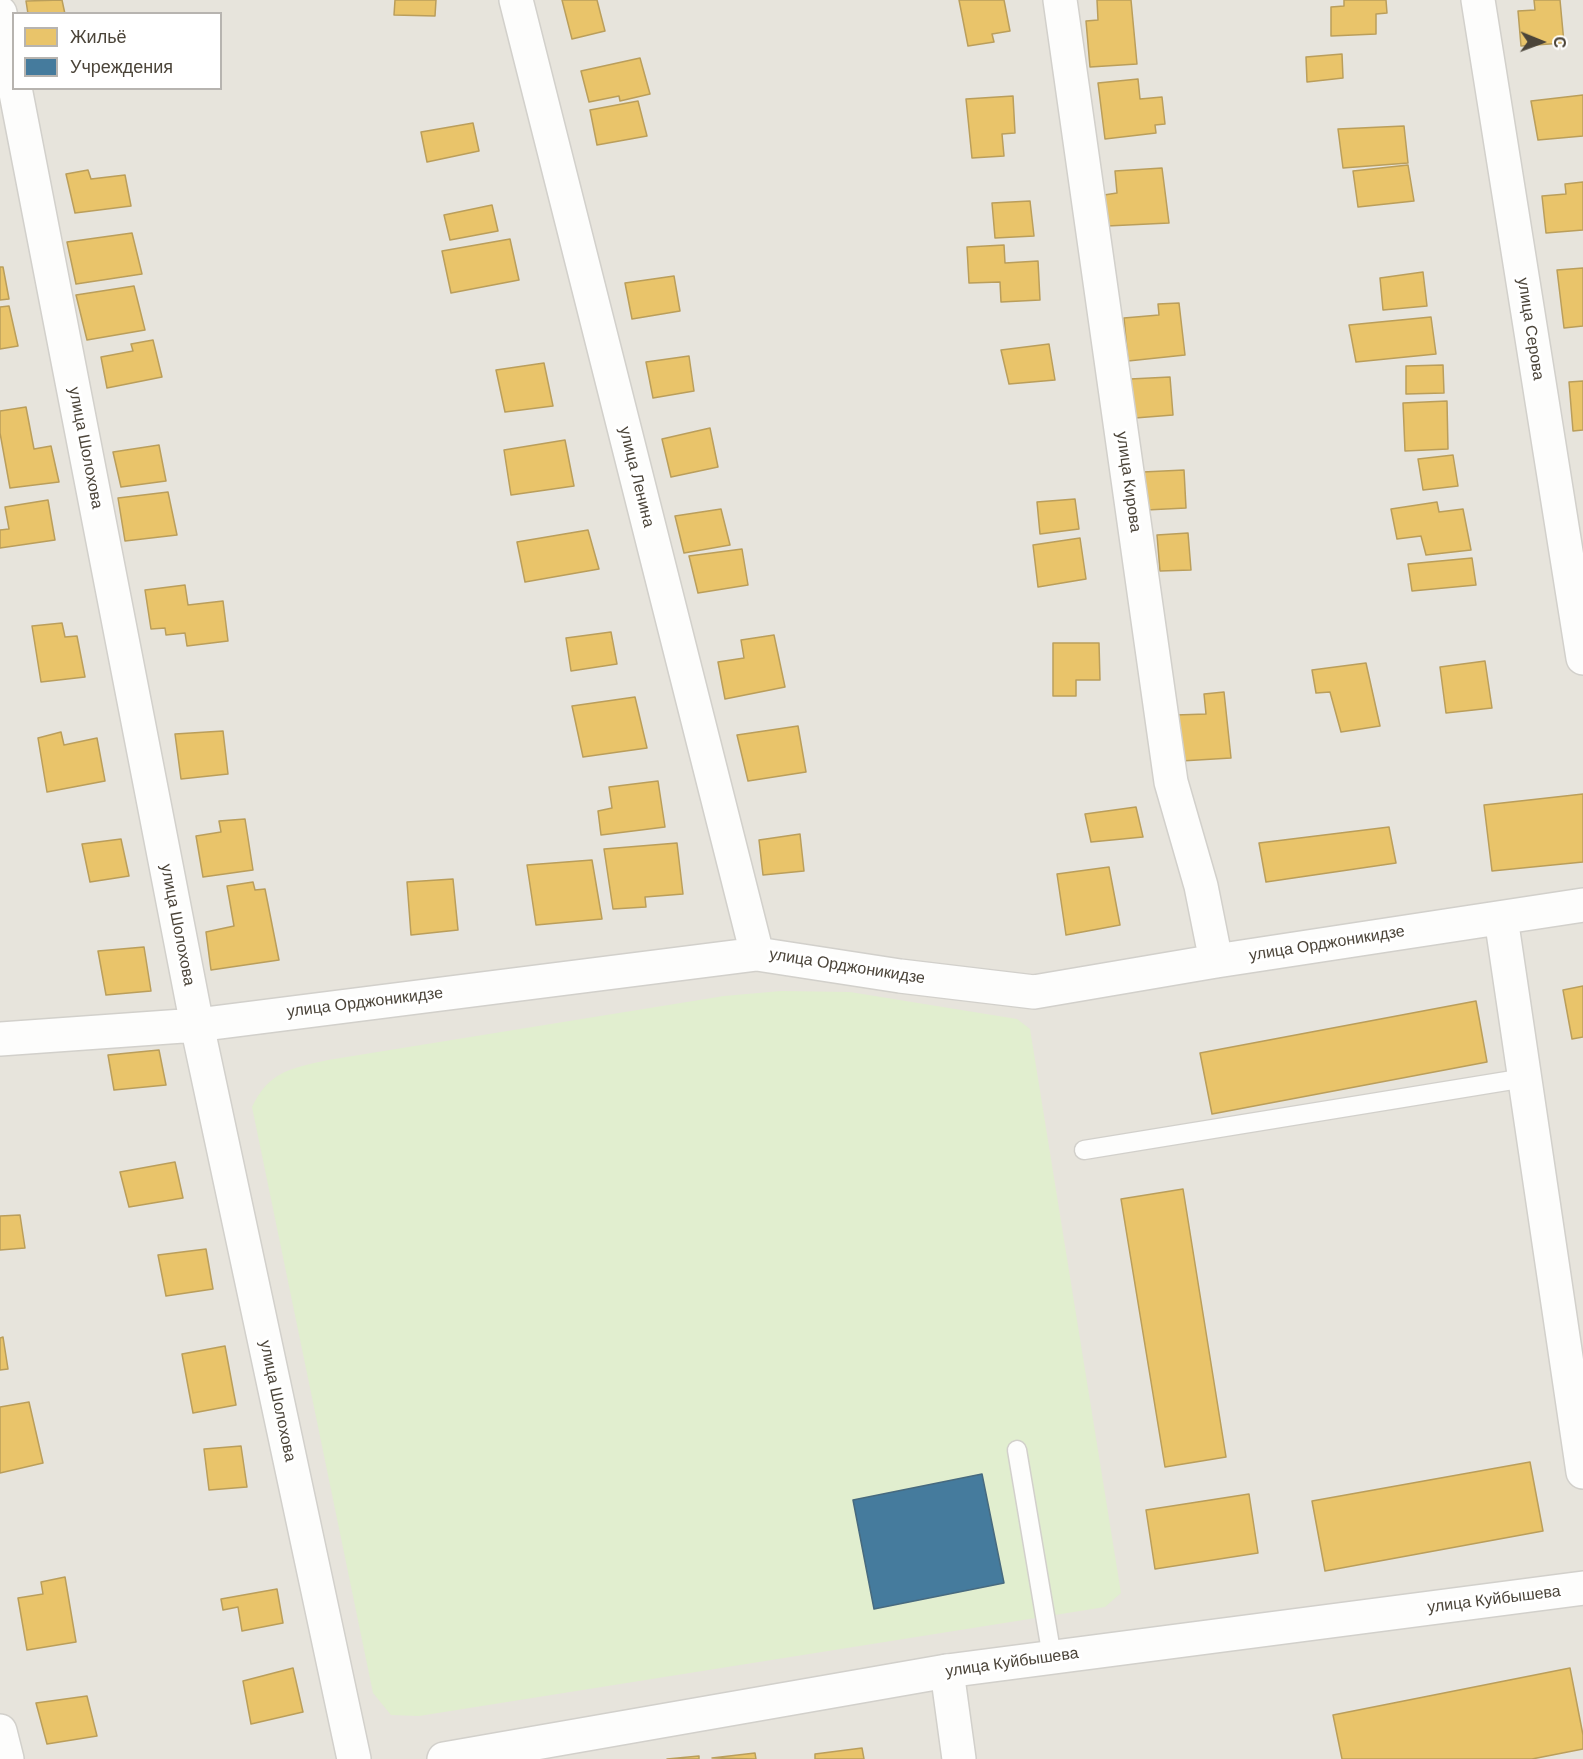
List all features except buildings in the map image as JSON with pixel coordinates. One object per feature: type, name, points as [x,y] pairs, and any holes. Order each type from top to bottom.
[{"type":"street","name":"улица Ленина","points":[[516,0],[757,954]]},
{"type":"street","name":"улица Кирова","points":[[1060,0],[1171,782],[1201,886],[1216,961]]},
{"type":"street","name":"улица Серова","points":[[1478,0],[1583,658]]},
{"type":"street","points":[[0,13],[12,72]]},
{"type":"street","name":"улица Шолохова","points":[[15,90],[197,1025],[354,1759]]},
{"type":"street","name":"улица Орджоникидзе","points":[[0,1040],[197,1025],[757,954],[900,976],[1034,992],[1216,961],[1583,905]]},
{"type":"street","points":[[1501,918],[1583,1472]]},
{"type":"street","name":"улица Куйбышева","points":[[444,1759],[947,1671],[1583,1588]]},
{"type":"street","points":[[947,1671],[959,1759]]},
{"type":"street","points":[[0,1731],[7,1759]]},
{"type":"lane","points":[[1084,1150],[1525,1078]]},
{"type":"lane","points":[[1017,1450],[1052,1657]]},
{"type":"shaded area","points":[[0,0],[1583,0],[1583,1759],[0,1759]]},
{"type":"green space","points":[[781,991],[850,992],[1017,1019],[1030,1029],[1121,1593],[1105,1607],[419,1716],[391,1715],[373,1693],[252,1107],[274,1078],[293,1069],[328,1060],[724,996]]}]
